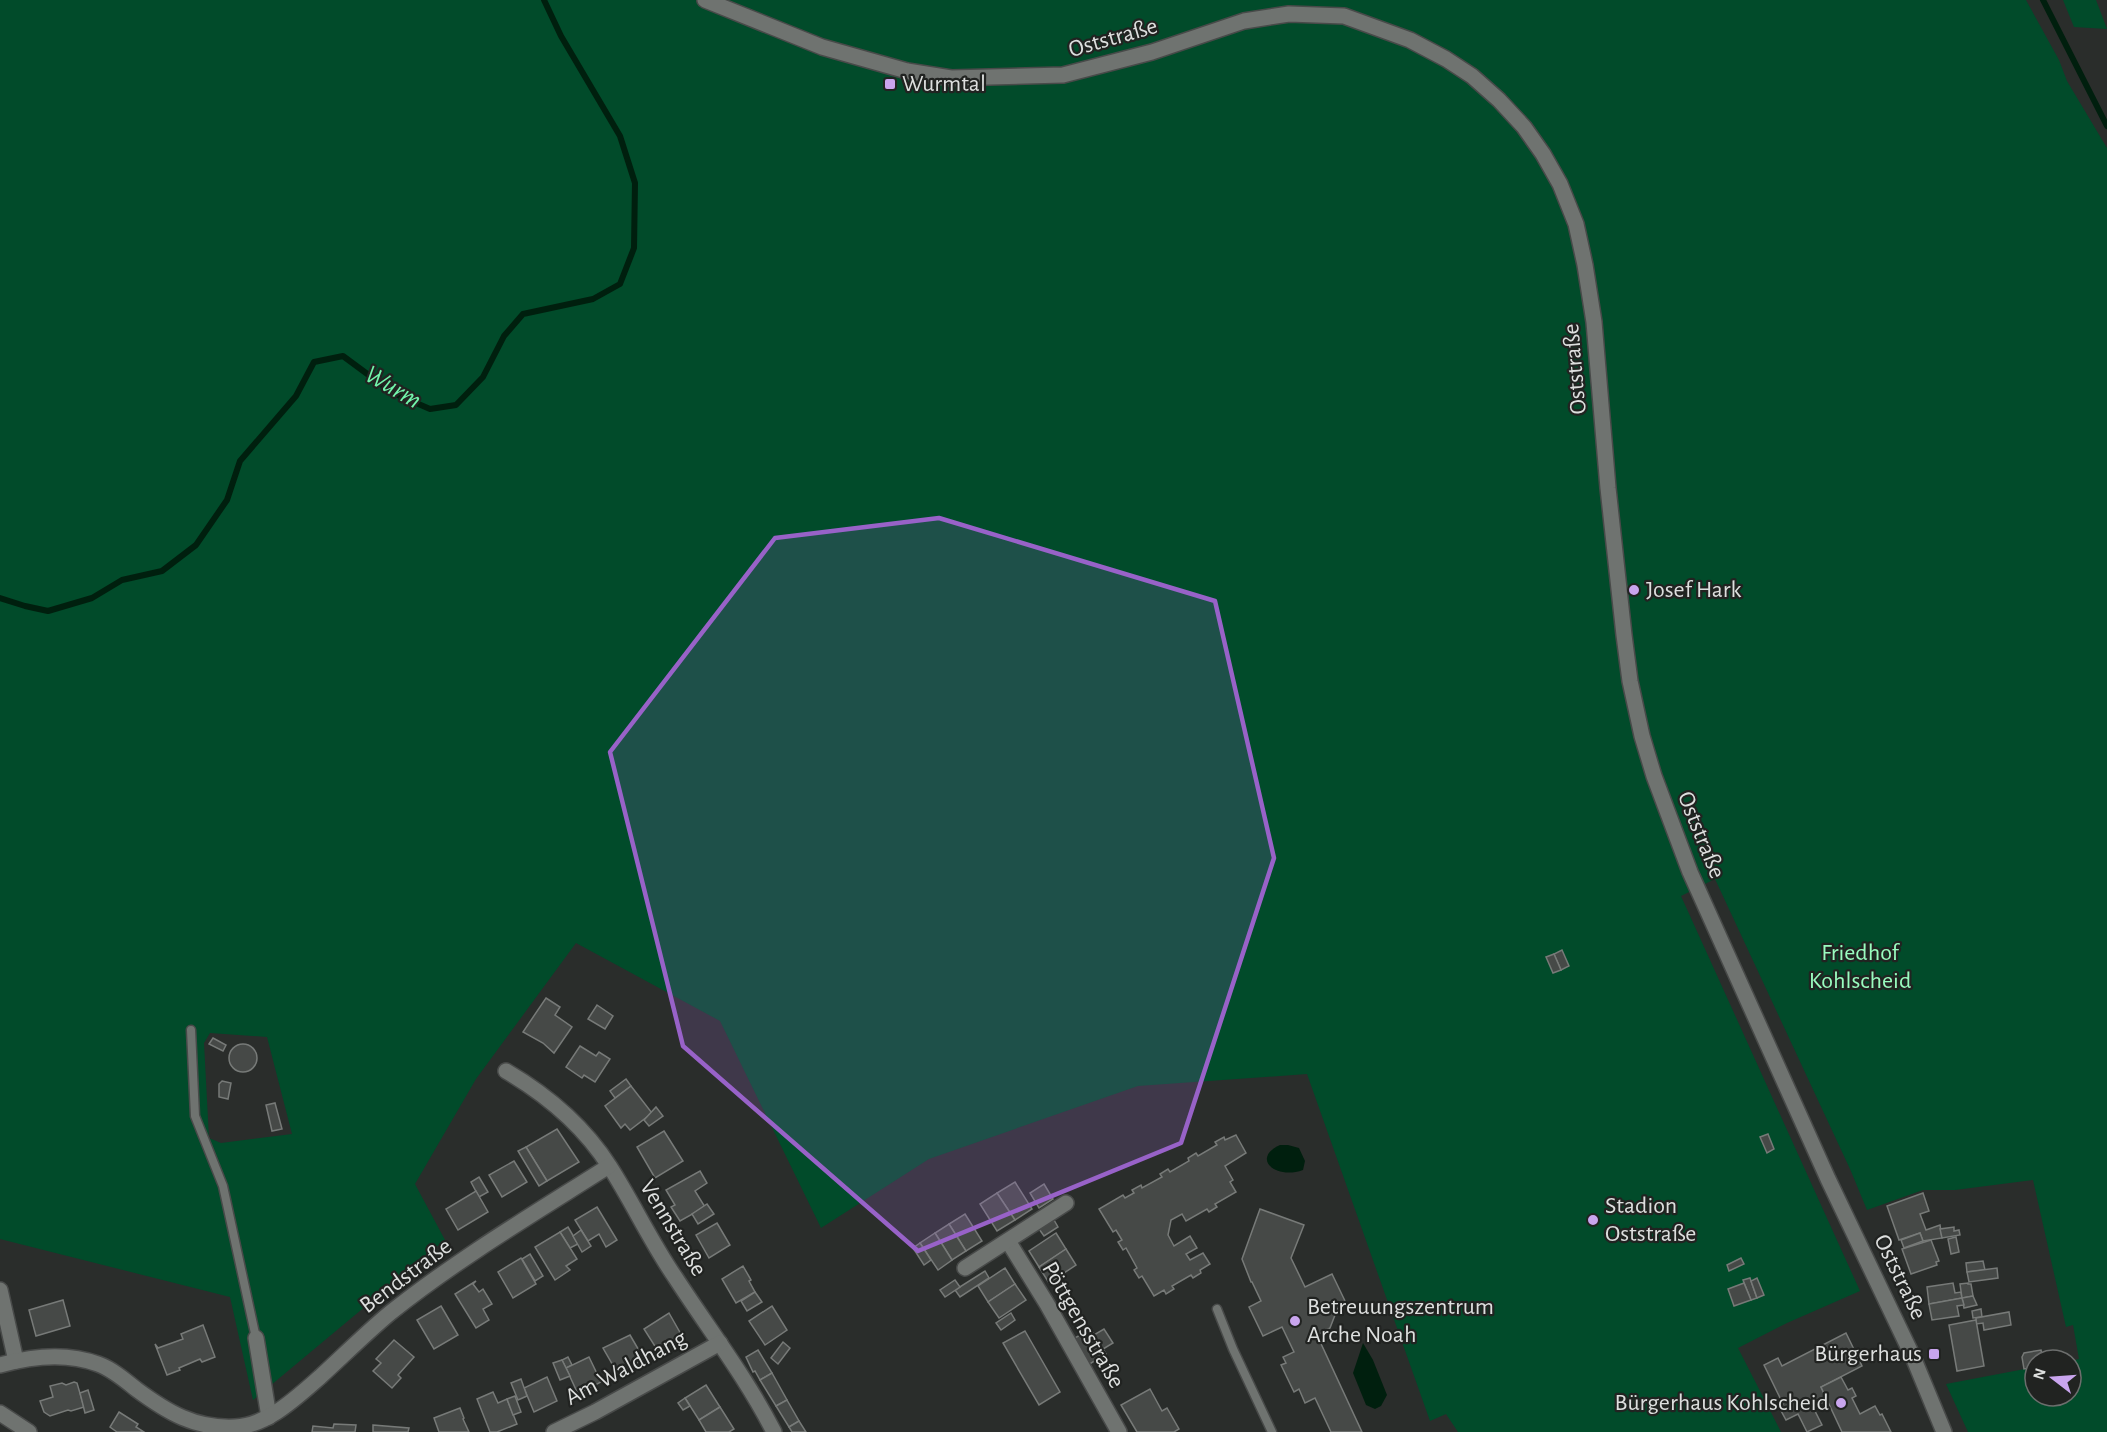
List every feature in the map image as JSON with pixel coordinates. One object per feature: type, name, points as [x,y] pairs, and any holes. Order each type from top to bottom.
[{"type":"street","name":"Oststraße","points":[[705,0],[822,47],[900,70],[951,78],[1063,75],[1152,52],[1244,21],[1289,14],[1344,16],[1410,40],[1446,58],[1472,76],[1524,127],[1544,154],[1560,184],[1576,224],[1585,265],[1593,322],[1608,488],[1630,681],[1654,776],[1690,872],[1828,1179],[1913,1358],[1944,1432]]},
{"type":"street","name":"Vennstraße","points":[[506,1071],[536,1088],[562,1111],[586,1136],[609,1166],[674,1276],[720,1343],[774,1432]]},
{"type":"street","name":"Bendstraße","points":[[0,1365],[42,1356],[70,1358],[99,1364],[123,1378],[163,1409],[201,1425],[239,1430],[269,1417],[303,1391],[389,1314],[446,1271],[609,1166]]},
{"type":"street","points":[[966,1268],[1066,1203]]},
{"type":"street","name":"Pöttgensstraße","points":[[1008,1241],[1047,1304],[1119,1432]]},
{"type":"street","points":[[0,1290],[16,1361]]},
{"type":"street","points":[[256,1338],[269,1417]]},
{"type":"street","name":"Am Waldhang","points":[[554,1432],[720,1343]]},
{"type":"street","points":[[0,1413],[29,1432]]},
{"type":"lane","points":[[191,1030],[195,1116],[223,1186],[256,1338]]},
{"type":"lane","points":[[1218,1309],[1233,1349],[1272,1432]]},
{"type":"highlighted area","points":[[939,518],[1215,601],[1274,858],[1181,1143],[918,1251],[683,1046],[610,752],[775,538]]},
{"type":"green space","name":"Friedhof Kohlscheid","points":[[0,0],[2026,0],[2059,60],[2067,81],[2107,148],[2107,1432],[1968,1432],[1946,1384],[2023,1369],[2023,1408],[2083,1408],[2083,1348],[2077,1348],[2073,1325],[2066,1327],[2033,1180],[1955,1190],[1923,1190],[1867,1210],[1715,879],[1681,896],[1860,1291],[1787,1323],[1738,1348],[1781,1432],[1458,1432],[1446,1414],[1430,1421],[1307,1074],[1138,1086],[929,1159],[821,1228],[720,1021],[576,943],[476,1079],[415,1184],[445,1240],[253,1400],[230,1297],[0,1239]],"holes":[[[210,1033],[267,1037],[292,1134],[221,1143],[209,1138],[204,1043]]]},
{"type":"green space","points":[[2063,0],[2096,0],[2107,29],[2074,27]]},
{"type":"shaded area","points":[[1280,1145],[1299,1148],[1305,1161],[1303,1170],[1284,1172],[1270,1166],[1267,1156]]},
{"type":"shaded area","points":[[1363,1343],[1373,1360],[1387,1395],[1381,1406],[1375,1409],[1366,1405],[1353,1373]]},
{"type":"building","points":[[1562,950],[1569,966],[1561,970],[1554,954]]},
{"type":"building","points":[[1554,954],[1561,970],[1553,973],[1546,957]]},
{"type":"building","points":[[546,998],[560,1007],[555,1015],[572,1027],[554,1053],[543,1043],[523,1032]]},
{"type":"building","points":[[597,1005],[613,1016],[605,1029],[588,1019]]},
{"type":"building","points":[[213,1038],[226,1045],[223,1051],[209,1044]]},
{"type":"building","points":[[243,1044],[253,1048],[257,1058],[253,1068],[243,1072],[233,1068],[229,1058],[233,1048]]},
{"type":"building","points":[[580,1046],[596,1056],[599,1052],[610,1059],[595,1082],[584,1075],[582,1078],[566,1067]]},
{"type":"building","points":[[626,1079],[631,1086],[615,1098],[610,1091]]},
{"type":"building","points":[[222,1081],[231,1083],[228,1099],[219,1097],[219,1084]]},
{"type":"building","points":[[631,1086],[652,1113],[630,1130],[625,1124],[621,1128],[605,1106]]},
{"type":"building","points":[[275,1103],[282,1129],[272,1131],[266,1105]]},
{"type":"building","points":[[656,1107],[663,1116],[649,1126],[644,1120]]},
{"type":"building","points":[[557,1129],[579,1162],[547,1181],[526,1147]]},
{"type":"building","points":[[664,1131],[683,1161],[655,1178],[637,1147]]},
{"type":"building","points":[[1768,1134],[1774,1149],[1767,1153],[1760,1137]]},
{"type":"building","points":[[1236,1135],[1246,1153],[1225,1166],[1233,1180],[1230,1182],[1236,1192],[1215,1204],[1217,1207],[1209,1212],[1207,1209],[1186,1221],[1182,1214],[1171,1220],[1168,1235],[1174,1246],[1190,1236],[1197,1248],[1186,1254],[1190,1260],[1203,1253],[1210,1264],[1193,1278],[1191,1275],[1172,1286],[1174,1289],[1166,1294],[1164,1290],[1154,1296],[1142,1276],[1139,1278],[1134,1270],[1137,1268],[1126,1248],[1123,1250],[1118,1242],[1122,1240],[1116,1230],[1113,1232],[1099,1209],[1123,1195],[1125,1198],[1134,1193],[1132,1190],[1141,1185],[1142,1188],[1162,1177],[1160,1174],[1168,1169],[1170,1172],[1189,1161],[1188,1158],[1196,1153],[1198,1156],[1217,1145],[1215,1142],[1224,1137],[1225,1140]]},
{"type":"building","points":[[526,1147],[547,1181],[539,1186],[518,1151]]},
{"type":"building","points":[[514,1161],[527,1182],[502,1197],[489,1175]]},
{"type":"building","points":[[700,1171],[707,1183],[695,1191],[705,1207],[680,1221],[671,1207],[675,1205],[666,1190]]},
{"type":"building","points":[[479,1177],[488,1192],[479,1197],[471,1182]]},
{"type":"building","points":[[1015,1182],[1032,1209],[1015,1220],[997,1193]]},
{"type":"building","points":[[1044,1184],[1053,1199],[1039,1208],[1030,1193]]},
{"type":"building","points":[[476,1191],[488,1212],[458,1230],[446,1209]]},
{"type":"building","points":[[997,1193],[1015,1220],[997,1231],[980,1204]]},
{"type":"building","points":[[1923,1193],[1929,1211],[1920,1214],[1926,1230],[1940,1225],[1942,1238],[1923,1241],[1920,1233],[1899,1240],[1887,1206]]},
{"type":"building","points":[[707,1204],[714,1214],[698,1224],[692,1214]]},
{"type":"building","points":[[597,1207],[617,1240],[606,1247],[599,1234],[588,1241],[575,1220]]},
{"type":"building","name":"Betreuungszentrum Arche Noah","points":[[1260,1209],[1304,1225],[1291,1258],[1305,1287],[1332,1274],[1347,1305],[1333,1311],[1335,1315],[1330,1328],[1317,1335],[1362,1432],[1331,1432],[1315,1398],[1305,1403],[1299,1389],[1294,1392],[1281,1365],[1286,1363],[1283,1357],[1294,1352],[1282,1327],[1263,1336],[1249,1307],[1261,1301],[1242,1259]]},
{"type":"building","points":[[965,1214],[982,1241],[966,1251],[949,1224]]},
{"type":"building","points":[[1054,1220],[1058,1227],[1044,1236],[1039,1229]]},
{"type":"building","points":[[717,1223],[730,1245],[709,1258],[696,1235]]},
{"type":"building","points":[[949,1224],[966,1251],[952,1260],[935,1233]]},
{"type":"building","points":[[568,1227],[578,1244],[570,1248],[560,1232]]},
{"type":"building","points":[[1954,1227],[1954,1231],[1959,1230],[1960,1235],[1942,1238],[1940,1229]]},
{"type":"building","points":[[581,1230],[591,1246],[582,1252],[573,1236]]},
{"type":"building","points":[[560,1232],[577,1259],[566,1266],[570,1270],[555,1280],[535,1247]]},
{"type":"building","points":[[935,1233],[952,1260],[938,1270],[920,1243]]},
{"type":"building","points":[[1056,1233],[1066,1249],[1039,1267],[1029,1251]]},
{"type":"building","points":[[1920,1233],[1923,1241],[1904,1248],[1901,1240]]},
{"type":"building","points":[[1956,1237],[1959,1252],[1951,1254],[1948,1239]]},
{"type":"building","points":[[1931,1240],[1939,1261],[1936,1262],[1937,1265],[1911,1274],[1902,1249]]},
{"type":"building","points":[[920,1243],[931,1260],[924,1265],[913,1248]]},
{"type":"building","points":[[1066,1249],[1076,1265],[1049,1283],[1039,1267]]},
{"type":"building","points":[[530,1254],[543,1276],[535,1281],[522,1259]]},
{"type":"building","points":[[521,1258],[536,1284],[513,1298],[498,1272]]},
{"type":"building","points":[[1741,1258],[1744,1264],[1729,1271],[1727,1265]]},
{"type":"building","points":[[1983,1261],[1985,1270],[1967,1272],[1966,1263]]},
{"type":"building","points":[[743,1266],[755,1292],[736,1303],[722,1279]]},
{"type":"building","points":[[1005,1268],[1015,1284],[988,1302],[978,1286]]},
{"type":"building","points":[[1997,1268],[1998,1278],[1969,1282],[1967,1272]]},
{"type":"building","points":[[985,1271],[989,1278],[960,1297],[955,1290]]},
{"type":"building","points":[[1750,1278],[1757,1298],[1751,1300],[1743,1280]]},
{"type":"building","points":[[1757,1278],[1764,1295],[1757,1298],[1751,1281]]},
{"type":"building","points":[[955,1280],[960,1287],[945,1297],[940,1290]]},
{"type":"building","points":[[476,1281],[473,1284],[479,1292],[483,1289],[492,1304],[483,1309],[489,1320],[476,1328],[455,1294]]},
{"type":"building","points":[[1744,1283],[1751,1300],[1734,1306],[1728,1289]]},
{"type":"building","points":[[1953,1283],[1955,1293],[1961,1292],[1962,1298],[1929,1304],[1927,1287]]},
{"type":"building","points":[[1015,1284],[1026,1300],[999,1318],[988,1302]]},
{"type":"building","points":[[1960,1284],[1971,1284],[1973,1296],[1962,1298]]},
{"type":"building","points":[[755,1292],[762,1302],[747,1311],[741,1301]]},
{"type":"building","points":[[1973,1296],[1977,1305],[1964,1308],[1962,1298]]},
{"type":"building","points":[[1962,1298],[1964,1305],[1957,1306],[1959,1316],[1932,1320],[1929,1304]]},
{"type":"building","points":[[63,1300],[70,1326],[36,1336],[29,1310]]},
{"type":"building","points":[[441,1306],[458,1335],[434,1349],[417,1320]]},
{"type":"building","points":[[772,1306],[787,1330],[765,1345],[749,1321]]},
{"type":"building","points":[[1981,1309],[1982,1317],[1973,1318],[1972,1311]]},
{"type":"building","points":[[2009,1312],[2011,1325],[1984,1330],[1983,1323],[1976,1324],[1976,1318]]},
{"type":"building","points":[[669,1313],[682,1336],[658,1351],[644,1329]]},
{"type":"building","points":[[1011,1313],[1015,1320],[1001,1330],[996,1323]]},
{"type":"building","points":[[1976,1320],[1984,1366],[1957,1371],[1949,1325]]},
{"type":"building","points":[[203,1325],[215,1357],[202,1362],[200,1359],[167,1375],[155,1344],[158,1348],[183,1339],[181,1334]]},
{"type":"building","points":[[1091,1329],[1094,1335],[1104,1329],[1113,1343],[1103,1349],[1106,1354],[1088,1365],[1073,1339]]},
{"type":"building","points":[[1025,1331],[1060,1392],[1039,1405],[1003,1343]]},
{"type":"building","points":[[1846,1333],[1862,1366],[1821,1387],[1828,1400],[1813,1407],[1822,1425],[1807,1432],[1798,1414],[1786,1420],[1779,1407],[1783,1404],[1764,1365],[1778,1358],[1782,1366]]},
{"type":"building","points":[[630,1335],[644,1359],[618,1374],[603,1348]]},
{"type":"building","points":[[394,1340],[414,1357],[398,1375],[401,1378],[392,1388],[373,1371],[381,1363],[376,1359]]},
{"type":"building","points":[[783,1342],[790,1348],[778,1364],[771,1358]]},
{"type":"building","points":[[758,1350],[772,1373],[760,1380],[755,1371],[753,1372],[746,1357]]},
{"type":"building","points":[[568,1357],[572,1365],[566,1368],[562,1360]]},
{"type":"building","points":[[589,1357],[601,1382],[578,1394],[566,1368]]},
{"type":"building","points":[[562,1360],[570,1376],[560,1380],[553,1363]]},
{"type":"building","points":[[772,1373],[787,1400],[776,1406],[760,1380]]},
{"type":"building","points":[[547,1377],[557,1401],[534,1412],[524,1388]]},
{"type":"building","name":"Bürgerhaus Kohlscheid","points":[[1841,1377],[1848,1390],[1852,1388],[1856,1396],[1852,1398],[1860,1414],[1875,1406],[1891,1432],[1842,1432],[1821,1387]]},
{"type":"building","points":[[521,1379],[527,1396],[518,1400],[511,1383]]},
{"type":"building","points":[[77,1383],[84,1407],[50,1416],[44,1412],[40,1401],[53,1397],[50,1386]]},
{"type":"building","points":[[706,1385],[720,1407],[699,1420],[685,1398]]},
{"type":"building","points":[[1150,1389],[1162,1411],[1167,1408],[1179,1429],[1174,1432],[1137,1432],[1121,1405]]},
{"type":"building","points":[[88,1390],[94,1410],[85,1413],[80,1393]]},
{"type":"building","points":[[493,1392],[498,1403],[507,1399],[517,1424],[497,1432],[490,1432],[477,1399]]},
{"type":"building","points":[[515,1396],[521,1412],[513,1415],[507,1399]]},
{"type":"building","points":[[685,1398],[690,1406],[683,1410],[678,1403]]},
{"type":"building","points":[[787,1400],[799,1421],[789,1427],[776,1406]]},
{"type":"building","points":[[720,1407],[734,1429],[729,1432],[706,1432],[699,1420]]},
{"type":"building","points":[[460,1408],[469,1432],[439,1432],[434,1418]]},
{"type":"building","points":[[119,1412],[138,1424],[136,1427],[144,1432],[117,1432],[110,1427]]},
{"type":"building","points":[[799,1421],[806,1432],[792,1432],[789,1427]]},
{"type":"building","points":[[334,1424],[356,1425],[355,1432],[312,1432],[313,1426],[333,1428]]},
{"type":"building","points":[[373,1425],[409,1428],[408,1432],[373,1432]]},
{"type":"waterway","name":"Wurm","points":[[0,598],[48,611],[92,598],[122,580],[162,571],[196,545],[227,500],[240,461],[296,396],[314,362],[343,356],[393,393],[430,409],[456,405],[483,377],[504,336],[523,314],[593,299],[620,284],[634,248],[635,183],[620,136],[561,36],[544,0]]},
{"type":"waterway","name":"Wurm","points":[[2043,0],[2107,126]]},
{"type":"place","name":"Wurmtal","points":[[890,84]]},
{"type":"place","name":"Josef Hark","points":[[1634,590]]},
{"type":"place","name":"Stadion Oststraße","points":[[1593,1220]]},
{"type":"place","name":"Betreuungszentrum Arche Noah","points":[[1295,1321]]},
{"type":"place","name":"Bürgerhaus","points":[[1934,1354]]},
{"type":"place","name":"Bürgerhaus Kohlscheid","points":[[1841,1403]]}]
